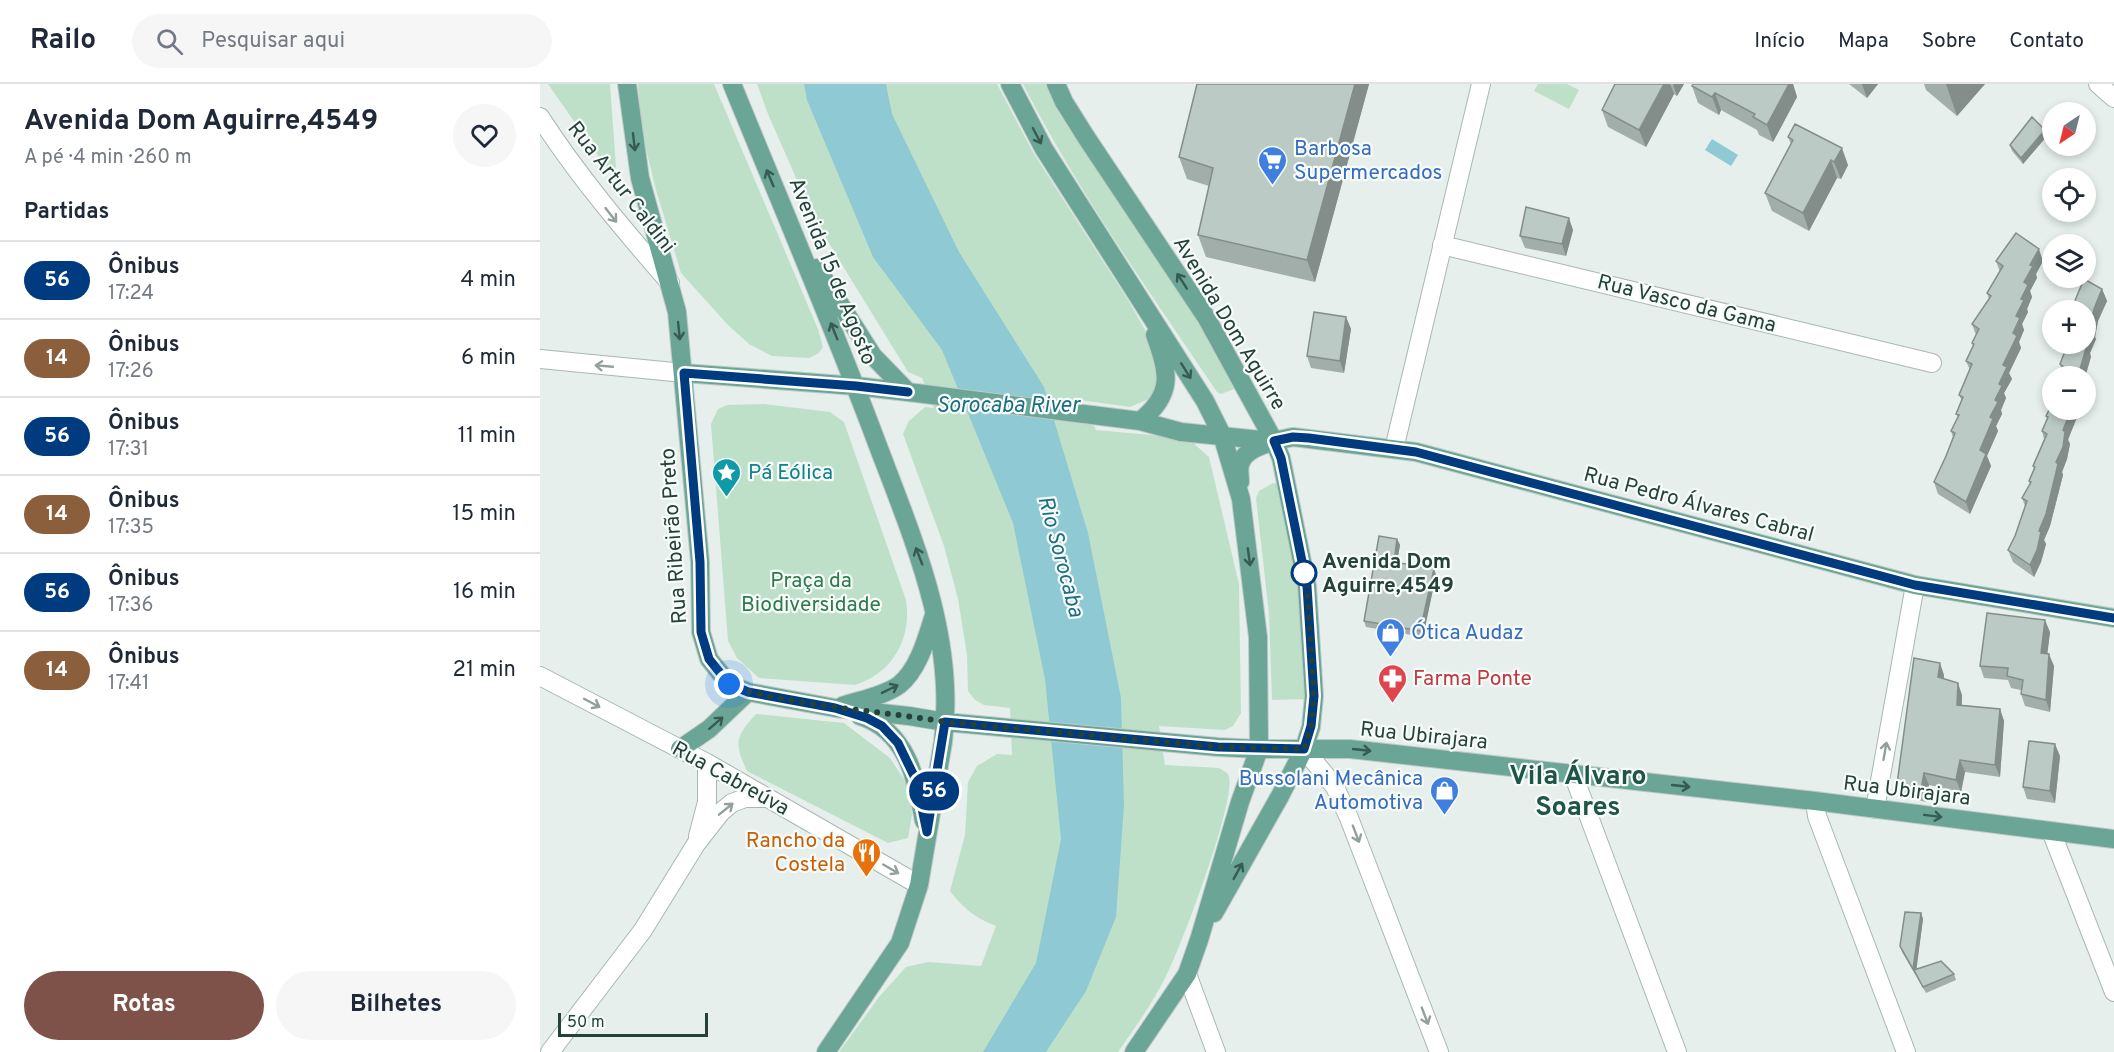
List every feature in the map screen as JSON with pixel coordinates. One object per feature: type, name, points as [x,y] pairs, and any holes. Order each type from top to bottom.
[{"type":"main road","name":"Rua Artur Caldini","points":[[627,84],[640,178],[677,312],[684,373]]},
{"type":"main road","name":"Avenida 15 de Agosto","points":[[732,84],[856,386],[923,566],[935,612],[944,662],[945,722],[919,885],[900,943],[826,1052]]},
{"type":"main road","name":"Avenida Dom Aguirre","points":[[1010,84],[1044,149],[1205,401],[1222,435],[1241,499],[1258,637],[1259,749],[1187,974],[1134,1052]]},
{"type":"main road","name":"Avenida Dom Aguirre","points":[[1056,84],[1064,102],[1086,137],[1206,317],[1274,441],[1281,458],[1307,586],[1314,696],[1311,726],[1304,749],[1199,940]]},
{"type":"main road","points":[[794,232],[873,356],[912,392]]},
{"type":"main road","points":[[1133,420],[1153,410],[1165,390],[1162,358],[1144,305]]},
{"type":"main road","points":[[684,373],[912,392]]},
{"type":"main road","name":"Rua Ribeirão Preto","points":[[684,373],[700,562],[701,632],[709,659],[729,684],[748,692],[835,708],[978,726]]},
{"type":"main road","name":"Rua Pedro Álvares Cabral","points":[[912,392],[1133,420],[1180,432],[1274,441]]},
{"type":"main road","name":"Rua Pedro Álvares Cabral","points":[[1241,499],[1239,465],[1242,458],[1250,451],[1274,441],[1293,437],[1309,438],[1394,449],[1416,452],[1915,585],[2114,618]]},
{"type":"main road","points":[[835,708],[888,691],[900,684],[911,672],[927,638],[935,612]]},
{"type":"main road","points":[[680,749],[709,729],[748,692]]},
{"type":"main road","points":[[835,708],[867,718],[882,726],[893,736],[916,780],[927,832]]},
{"type":"main road","name":"Rua Ubirajara","points":[[978,726],[1259,749],[1350,749],[1815,801],[2114,839]]},
{"type":"street","points":[[1394,449],[1481,84]]},
{"type":"street","points":[[2098,84],[2114,98]]},
{"type":"street","name":"Rua Artur Caldini","points":[[540,117],[561,149],[618,223],[670,284]]},
{"type":"street","name":"Rua Vasco da Gama","points":[[1442,244],[1932,363]]},
{"type":"street","points":[[540,359],[684,373]]},
{"type":"street","points":[[1875,809],[1915,585]]},
{"type":"street","name":"Rua Cabreúva","points":[[540,676],[708,763],[919,885]]},
{"type":"street","points":[[1304,749],[1335,787],[1349,818],[1438,1052]]},
{"type":"street","points":[[696,844],[707,802],[708,763]]},
{"type":"street","points":[[1573,774],[1677,1052]]},
{"type":"street","points":[[550,1052],[643,930],[696,844],[721,812],[732,803],[745,798],[769,798]]},
{"type":"street","points":[[1815,801],[1817,816],[1906,1052]]},
{"type":"street","points":[[2051,831],[2114,992]]},
{"type":"street","points":[[1187,974],[1216,1052]]},
{"type":"green space","points":[[548,84],[610,84],[616,167],[613,173],[610,173]]},
{"type":"green space","points":[[638,84],[714,84],[818,329],[823,347],[819,353],[809,358],[772,356],[749,344],[728,325],[681,273],[656,190],[641,129]]},
{"type":"green space","points":[[757,84],[997,84],[1034,154],[1148,335],[1157,366],[1157,387],[1151,398],[1130,407],[1080,400],[1096,430],[1191,441],[1209,457],[1239,584],[1241,713],[1233,726],[1225,730],[1159,726],[1165,765],[1219,768],[1229,777],[1229,791],[1216,844],[1194,909],[1172,963],[1149,1007],[1118,1052],[839,1052],[879,997],[906,967],[928,962],[981,966],[996,926],[970,912],[950,891],[965,835],[968,782],[977,766],[997,754],[1012,755],[1010,708],[984,705],[975,700],[968,691],[967,655],[958,599],[944,546],[903,434],[909,421],[925,407],[934,408],[922,378],[908,372],[814,219]]},
{"type":"green space","points":[[1023,84],[1046,84],[1058,112],[1191,310],[1234,389],[1221,394],[1217,392],[1091,202]]},
{"type":"green space","points":[[1538,84],[1567,84],[1579,90],[1569,109],[1534,91]]},
{"type":"green space","name":"Praça da Biodiversidade","points":[[764,404],[830,412],[844,422],[906,600],[906,628],[897,652],[880,672],[855,685],[759,678],[737,658],[728,641],[711,424],[718,409],[727,405]]},
{"type":"green space","points":[[1273,483],[1279,484],[1297,576],[1304,634],[1306,699],[1272,700],[1269,614],[1256,498],[1259,491]]},
{"type":"green space","points":[[756,714],[844,723],[890,758],[909,787],[912,815],[908,838],[888,843],[747,771],[740,754],[739,741],[740,735]]},
{"type":"water","name":"Sorocaba River","points":[[804,84],[886,84],[892,114],[959,252],[1044,387],[1088,533],[1121,698],[1124,805],[1116,917],[1086,991],[1046,1052],[983,1052],[1036,963],[1061,839],[1045,679],[1013,523],[942,350],[873,257],[807,100]]},
{"type":"water","points":[[1712,139],[1738,155],[1731,166],[1705,150]]},
{"type":"building","name":"Barbosa Supermercados","points":[[1197,84],[1355,84],[1307,260],[1198,235],[1213,168],[1179,157]]},
{"type":"building","points":[[1615,84],[1664,84],[1639,130],[1602,110]]},
{"type":"building","points":[[1693,84],[1789,84],[1767,125],[1753,117],[1755,114],[1715,93],[1712,97],[1692,86]]},
{"type":"building","points":[[2032,117],[2042,127],[2042,134],[2021,158],[2010,145]]},
{"type":"building","points":[[1795,124],[1842,148],[1834,162],[1831,160],[1803,213],[1765,193],[1793,140],[1788,137]]},
{"type":"building","points":[[1526,207],[1569,218],[1562,244],[1520,236]]},
{"type":"building","points":[[2016,233],[2039,249],[2024,282],[2028,285],[2021,299],[2024,300],[2016,316],[2020,318],[2013,333],[2017,336],[2003,365],[2007,367],[1999,384],[2002,386],[1995,400],[1998,402],[1990,417],[1993,419],[1980,450],[1986,454],[1966,502],[1934,482],[1955,433],[1951,431],[1959,415],[1956,414],[1963,397],[1959,395],[1972,364],[1966,361],[1979,329],[1972,324],[1991,296],[1987,293],[2003,266],[1996,261]]},
{"type":"building","points":[[2096,286],[2102,289],[2096,304],[2096,300],[2075,300],[2080,288],[2096,288]]},
{"type":"building","points":[[1314,312],[1346,317],[1340,361],[1307,356]]},
{"type":"building","points":[[2064,354],[2084,354],[2081,366],[2060,364]]},
{"type":"building","points":[[2047,420],[2067,420],[2063,430],[2065,432],[2063,447],[2056,462],[2058,464],[2046,514],[2039,531],[2041,532],[2037,550],[2030,565],[2008,550],[2027,501],[2022,498],[2031,482],[2029,481],[2035,467],[2033,466],[2047,434],[2042,431]]},
{"type":"building","points":[[1379,536],[1397,539],[1394,562],[1434,569],[1420,631],[1364,621]]},
{"type":"building","points":[[1987,613],[2045,620],[2041,653],[2049,654],[2046,700],[2021,694],[2023,680],[2007,676],[2008,668],[1980,666]]},
{"type":"building","points":[[1914,658],[1940,663],[1938,677],[1958,683],[1957,705],[2000,709],[1995,765],[1960,760],[1956,780],[1924,773],[1921,790],[1897,784]]},
{"type":"building","points":[[2029,741],[2055,744],[2050,791],[2023,787]]},
{"type":"building","points":[[1905,912],[1921,913],[1913,969],[1900,946]]},
{"type":"building","points":[[1941,961],[1954,974],[1923,987],[1914,970]]},
{"type":"bus line","name":"56","points":[[908,392],[684,373],[700,562],[701,632],[709,659],[729,684],[748,692],[835,708],[867,718],[882,726],[898,743],[916,780],[927,832],[945,722],[1218,747],[1304,749],[1311,726],[1314,696],[1307,586],[1281,458],[1274,441],[1293,437],[1416,452],[1915,585],[2114,618]]},
{"type":"place","name":"Barbosa Supermercados","points":[[1273,186]]},
{"type":"place","name":"Pá Eólica","points":[[727,498]]},
{"type":"place","name":"Avenida Dom Aguirre,4549","points":[[1304,573]]},
{"type":"place","name":"Ótica Audaz","points":[[1390,658]]},
{"type":"place","name":"Farma Ponte","points":[[1392,704]]},
{"type":"place","name":"Bussolani Mecânica Automotiva","points":[[1444,816]]},
{"type":"place","name":"Rancho da Costela","points":[[866,878]]},
{"type":"district","name":"Vila Álvaro Soares","points":[[1578,790]]},
{"type":"route","points":[[729,684],[748,692],[835,708],[945,722],[1218,747],[1304,749],[1311,726],[1314,696],[1307,586],[1303,567],[1304,573]]},
{"type":"water label","name":"Rio Sorocaba","points":[[1062,556]]}]
